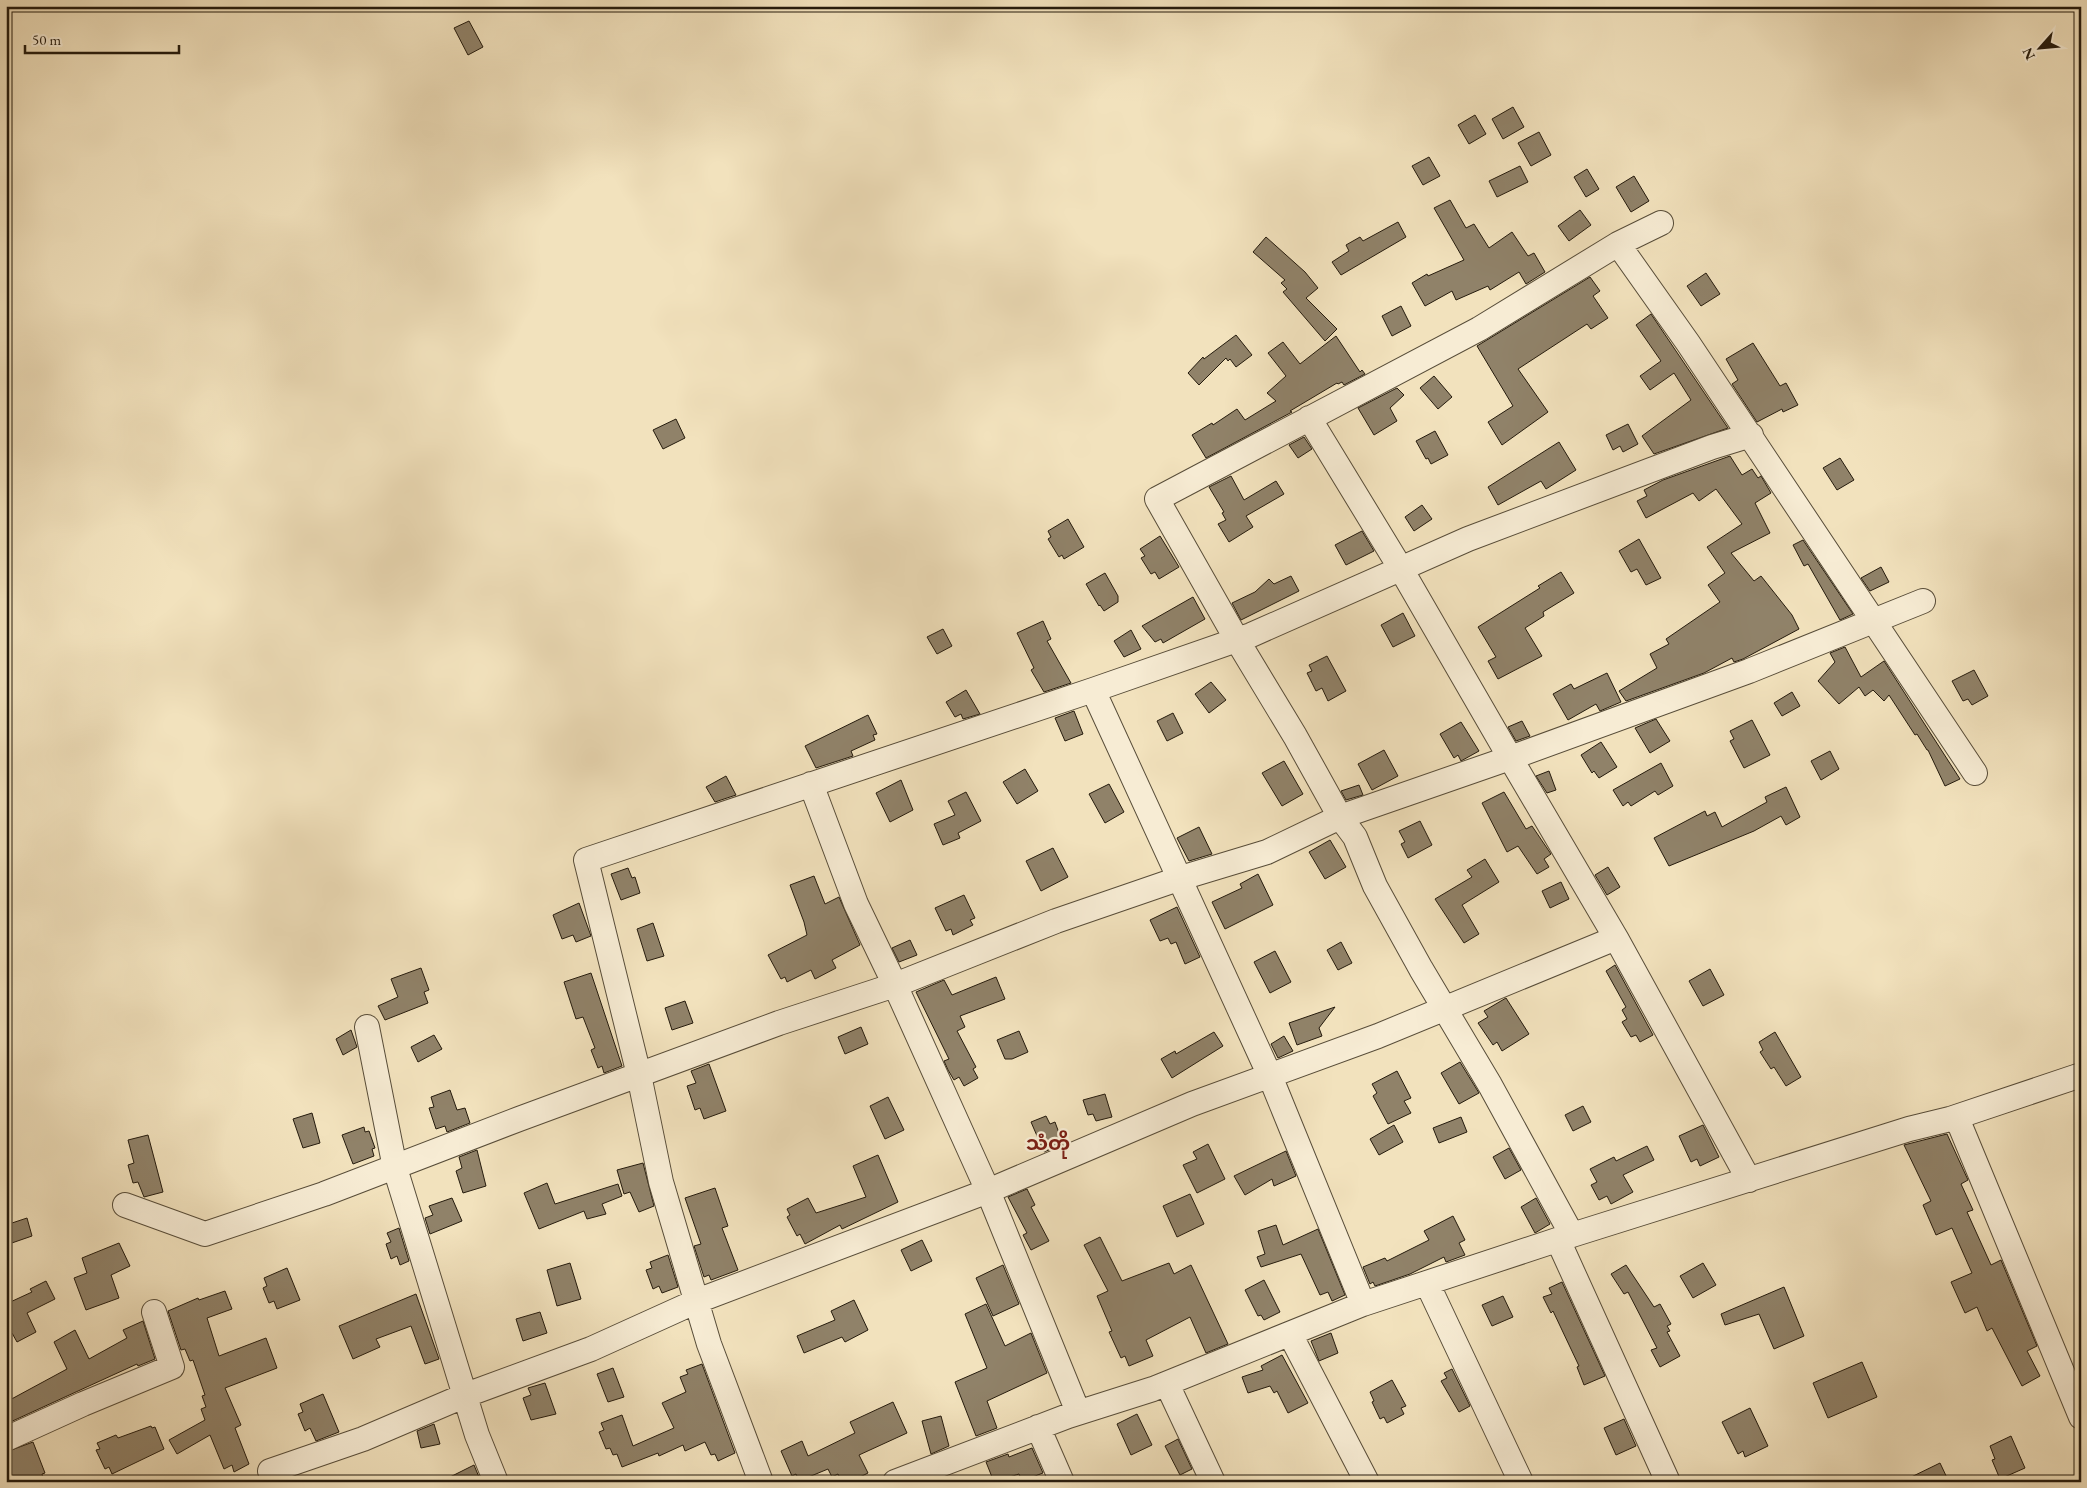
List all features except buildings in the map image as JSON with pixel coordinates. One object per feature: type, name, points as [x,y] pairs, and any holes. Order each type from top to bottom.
[{"type":"street","points":[[1661,222],[1618,244],[1479,329],[1157,500],[1237,640],[1295,736],[1340,817],[1355,837],[1375,886],[1490,1084],[1565,1238],[1668,1482]]},
{"type":"street","points":[[1618,244],[1751,436],[1975,774]]},
{"type":"street","points":[[1310,418],[1401,569],[1616,938],[1749,1180]]},
{"type":"street","points":[[761,1482],[709,1344],[662,1182],[639,1075],[586,860],[1094,690],[1237,640],[1468,539],[1712,447],[1751,436]]},
{"type":"street","points":[[124,1205],[205,1234],[395,1168],[519,1118],[779,1023],[894,985],[1056,921],[1181,878],[1266,852],[1340,817],[1750,671],[1924,601]]},
{"type":"street","points":[[1094,690],[1270,1076],[1363,1304]]},
{"type":"street","points":[[811,784],[856,904],[988,1190],[1078,1412]]},
{"type":"street","points":[[270,1472],[363,1439],[466,1395],[591,1349],[698,1302],[988,1190],[1192,1104],[1445,1009],[1616,938]]},
{"type":"street","points":[[367,1027],[395,1168],[478,1435],[496,1482]]},
{"type":"street","points":[[909,1479],[1078,1412],[1167,1384],[1363,1304],[1909,1129],[1950,1119],[2081,1075]]},
{"type":"street","points":[[1950,1119],[1959,1123],[2081,1417]]},
{"type":"street","points":[[1427,1283],[1521,1482]]},
{"type":"street","points":[[6,1439],[172,1367],[154,1312]]},
{"type":"street","points":[[1290,1334],[1368,1482]]},
{"type":"street","points":[[1167,1384],[1213,1482]]},
{"type":"street","points":[[1038,1427],[1062,1482]]},
{"type":"district","name":"သံတို","points":[[1048,1143]]}]
